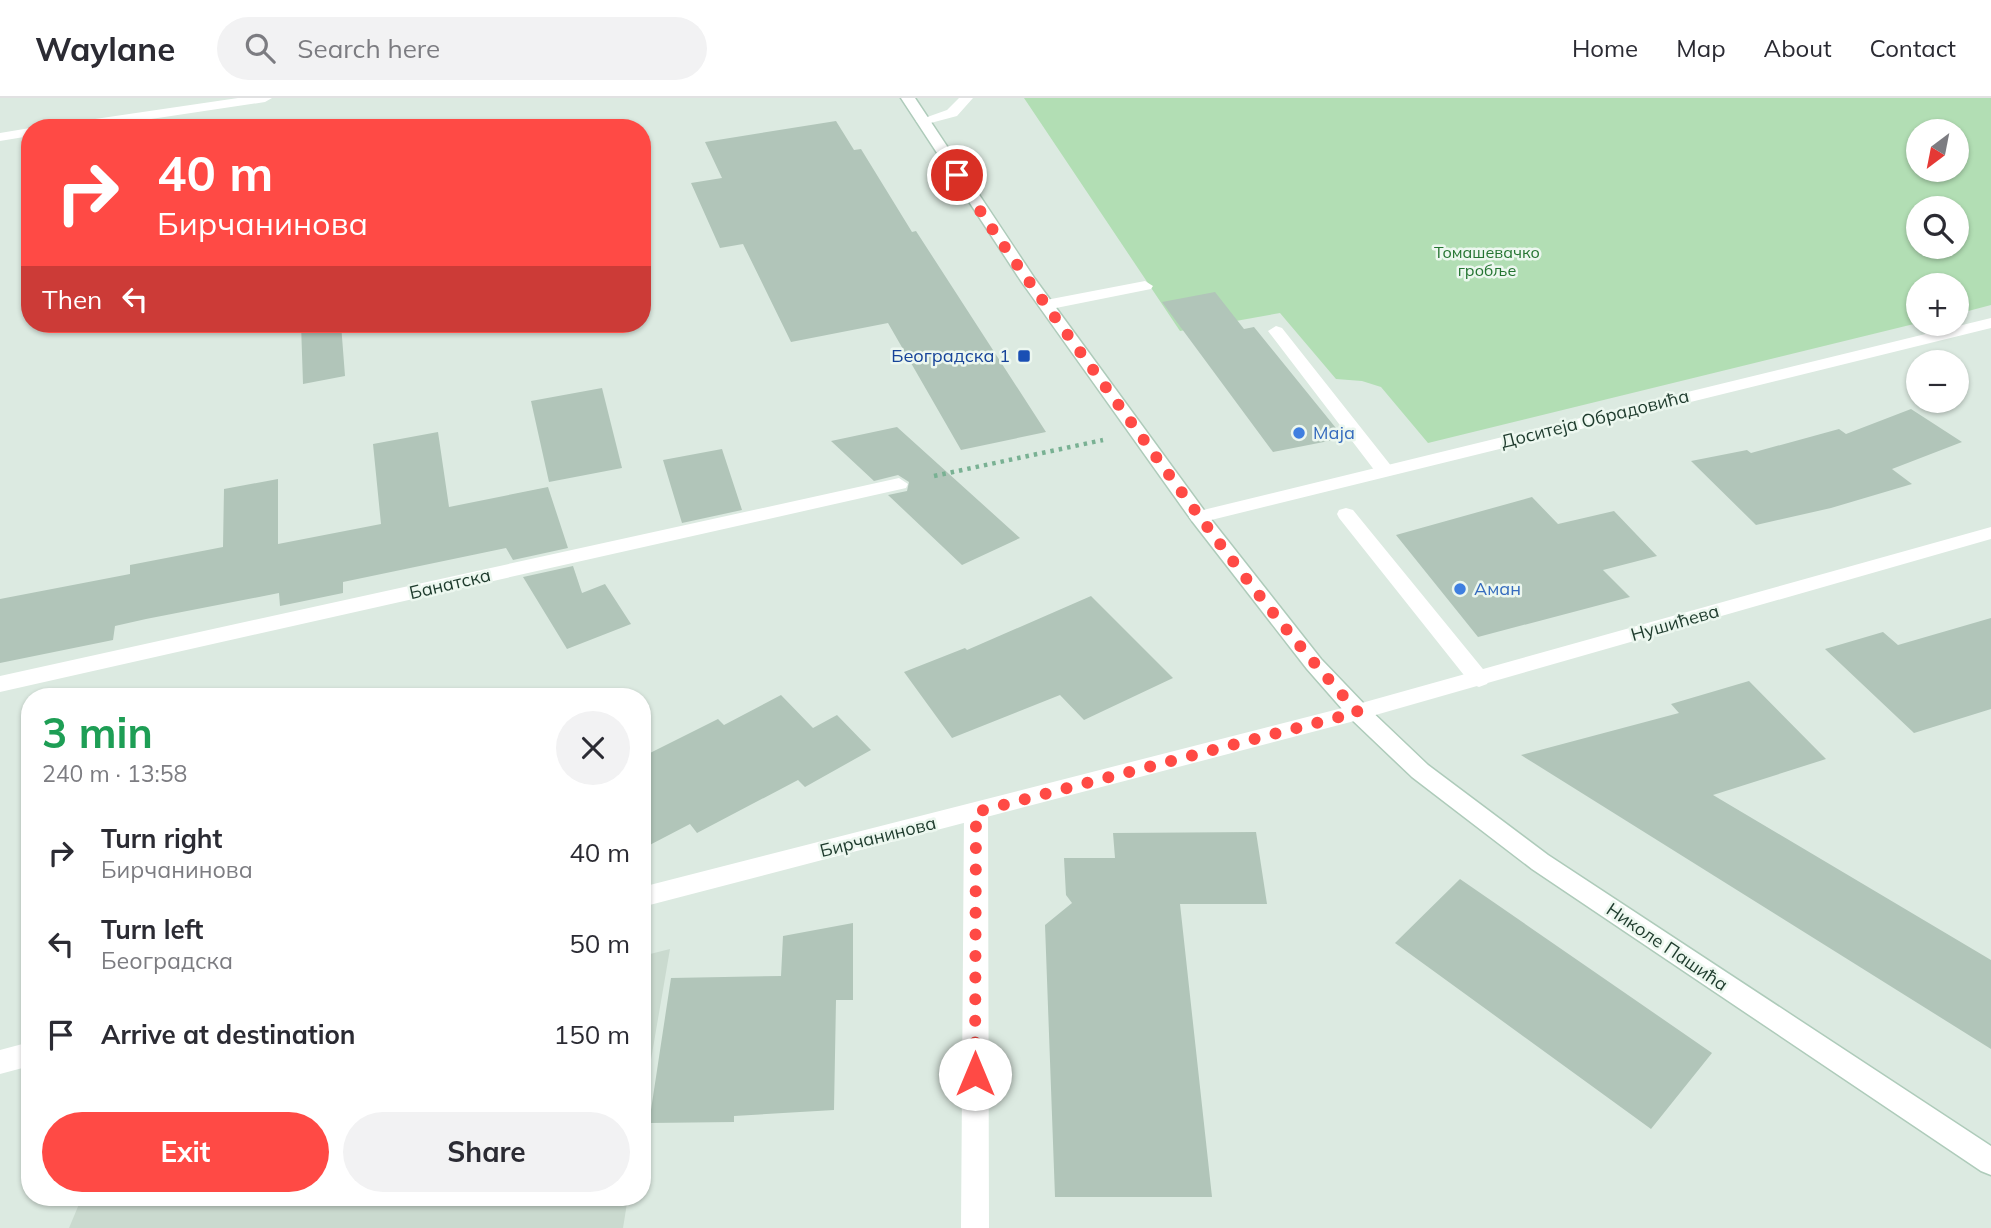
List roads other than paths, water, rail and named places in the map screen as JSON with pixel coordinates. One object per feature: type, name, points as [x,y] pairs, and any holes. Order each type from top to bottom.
[{"type":"street","points":[[122,119],[265,98]]},
{"type":"street","name":"Николе Пашића","points":[[908,98],[967,191],[1046,305],[1199,517],[1314,664],[1358,712],[1420,771],[1540,862],[1991,1162]]},
{"type":"street","points":[[923,121],[952,113],[966,98]]},
{"type":"street","points":[[0,137],[21,134]]},
{"type":"street","points":[[1046,305],[1145,286]]},
{"type":"street","name":"Доситеја Обрадовића","points":[[1199,517],[1991,323]]},
{"type":"street","points":[[1276,331],[1385,471]]},
{"type":"street","name":"Банатска","points":[[0,684],[899,484]]},
{"type":"street","points":[[1346,514],[1479,678]]},
{"type":"street","name":"Нушићева","points":[[1358,712],[1991,533]]},
{"type":"street","name":"Бирчанинова","points":[[651,895],[1358,712]]},
{"type":"street","points":[[975,1228],[976,812]]},
{"type":"street","points":[[0,1062],[21,1056]]},
{"type":"place","name":"Београдска 1","points":[[1024,356]]},
{"type":"place","name":"Маја","points":[[1299,433]]},
{"type":"place","name":"Аман","points":[[1460,589]]},
{"type":"park label","name":"Томашевачко гробље","points":[[1487,261]]}]
